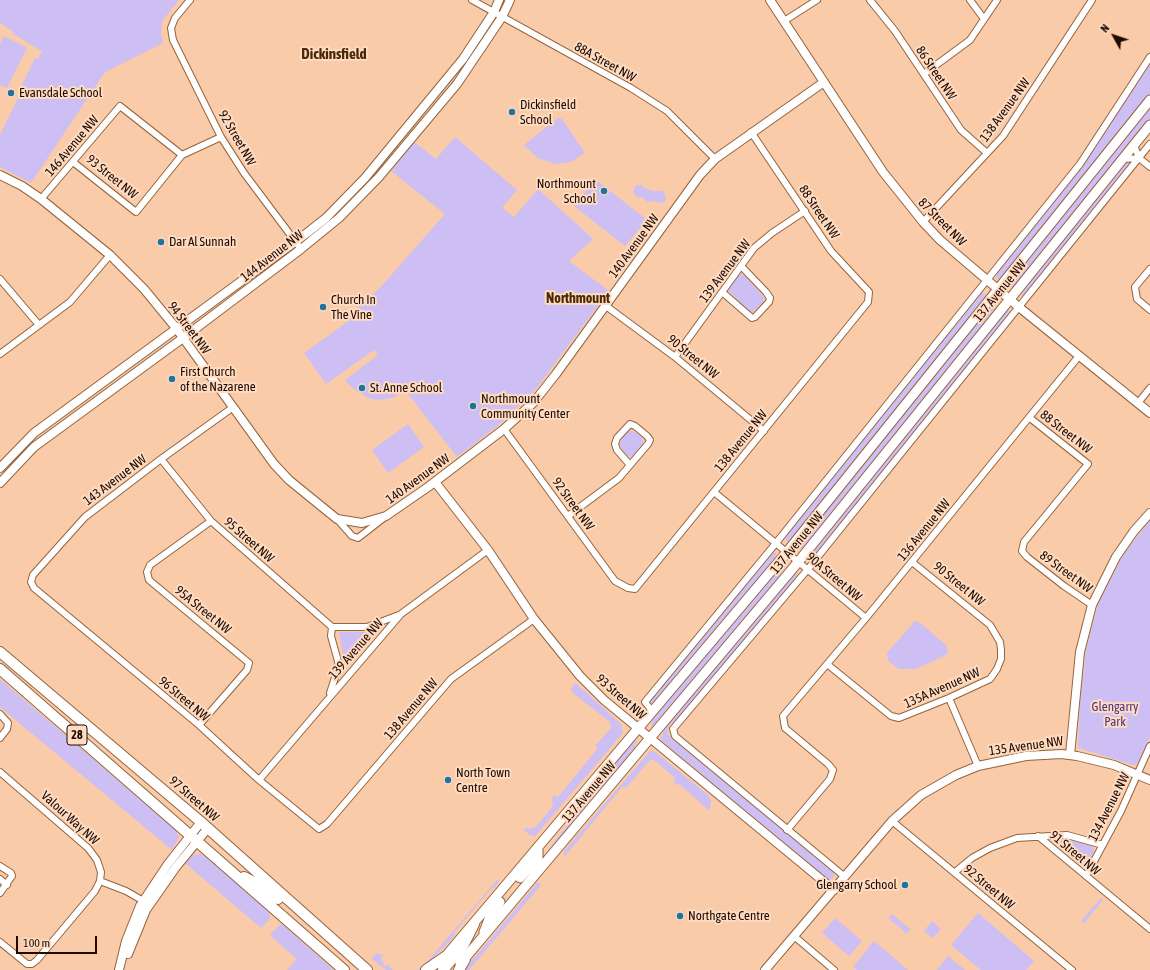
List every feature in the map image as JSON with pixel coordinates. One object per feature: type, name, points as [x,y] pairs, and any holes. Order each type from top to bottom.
[{"type":"main road","name":"137 Avenue NW","points":[[434,970],[787,552],[1150,100]]},
{"type":"main road","name":"137 Avenue NW","points":[[455,970],[546,864],[799,561],[1150,125]]},
{"type":"main road","name":"97 Street NW","points":[[0,652],[205,825],[368,970]]},
{"type":"main road","name":"28","points":[[0,669],[194,838]]},
{"type":"main road","points":[[546,864],[543,858],[546,847],[572,817],[601,772]]},
{"type":"main road","points":[[194,838],[344,970]]},
{"type":"main road","points":[[480,941],[494,909],[538,858],[538,847]]},
{"type":"main road","points":[[232,871],[258,884],[282,901],[290,902]]},
{"type":"main road","points":[[444,970],[463,946],[474,924]]},
{"type":"main road","points":[[322,950],[341,960],[354,959]]},
{"type":"main road","points":[[426,970],[445,957]]},
{"type":"main road","points":[[459,970],[465,959]]},
{"type":"street","name":"92 Street NW","points":[[190,0],[175,18],[171,28],[173,40],[221,137],[244,173],[301,249]]},
{"type":"street","name":"88A Street NW","points":[[472,0],[631,88],[667,111],[715,159]]},
{"type":"street","name":"144 Avenue NW","points":[[0,468],[34,433],[296,242],[326,218],[365,178],[463,59],[494,12],[499,0]]},
{"type":"street","name":"144 Avenue NW","points":[[0,483],[34,447],[184,338],[301,249],[339,218],[379,177],[457,84],[502,17],[510,0]]},
{"type":"street","name":"87 Street NW","points":[[770,0],[883,172],[923,222],[940,240],[1020,308],[1150,413]]},
{"type":"street","points":[[784,21],[817,0]]},
{"type":"street","name":"86 Street NW","points":[[870,0],[895,32],[961,130],[987,153]]},
{"type":"street","points":[[970,0],[984,19]]},
{"type":"street","points":[[924,74],[970,40],[997,0]]},
{"type":"street","name":"138 Avenue NW","points":[[923,222],[987,153],[1016,117],[1092,0]]},
{"type":"street","name":"137 Avenue NW","points":[[652,712],[645,702],[776,543],[1080,164],[1150,56]]},
{"type":"street","name":"140 Avenue NW","points":[[386,516],[435,482],[504,429],[532,403],[556,374],[700,176],[715,159],[751,132],[824,82]]},
{"type":"street","name":"146 Avenue NW","points":[[41,199],[120,106],[182,155]]},
{"type":"street","name":"88 Street NW","points":[[751,132],[832,251],[869,292],[868,302]]},
{"type":"street","points":[[182,155],[221,137]]},
{"type":"street","name":"137 Avenue NW","points":[[788,830],[675,736],[673,729],[808,569],[1020,308],[1150,144]]},
{"type":"street","points":[[1134,145],[1139,158],[1150,167]]},
{"type":"street","name":"93 Street NW","points":[[73,162],[136,212],[182,155]]},
{"type":"street","points":[[1123,159],[1139,158]]},
{"type":"street","name":"94 Street NW","points":[[0,175],[22,186],[41,199],[110,255],[144,289],[184,338],[232,408],[279,469],[289,480],[337,519],[352,536],[358,538],[386,516]]},
{"type":"street","name":"139 Avenue NW","points":[[675,357],[754,248],[772,233],[805,211]]},
{"type":"street","points":[[0,354],[70,302],[110,255]]},
{"type":"street","points":[[722,292],[752,318],[756,317],[769,302],[770,298],[766,292],[741,266]]},
{"type":"street","points":[[1150,269],[1135,287],[1137,299],[1150,310]]},
{"type":"street","points":[[0,279],[39,325]]},
{"type":"street","name":"138 Avenue NW","points":[[628,588],[635,589],[868,302]]},
{"type":"street","name":"90 Street NW","points":[[606,306],[675,357],[764,430]]},
{"type":"street","name":"136 Avenue NW","points":[[788,830],[830,778],[833,770],[828,764],[785,728],[783,716],[866,618],[1080,356]]},
{"type":"street","points":[[1138,403],[1150,388]]},
{"type":"street","name":"143 Avenue NW","points":[[34,588],[31,582],[33,575],[85,517],[161,459],[232,408]]},
{"type":"street","name":"88 Street NW","points":[[1027,557],[1022,550],[1024,542],[1088,464],[1030,418]]},
{"type":"street","points":[[568,516],[619,478],[630,465],[650,440],[635,426],[630,424],[617,438],[615,444],[617,450],[630,465]]},
{"type":"street","name":"92 Street NW","points":[[504,429],[615,581],[628,588]]},
{"type":"street","name":"95 Street NW","points":[[161,459],[211,521],[332,628]]},
{"type":"street","name":"93 Street NW","points":[[435,482],[488,550],[534,619],[580,676],[604,700],[834,890]]},
{"type":"street","name":"90A Street NW","points":[[714,492],[866,618]]},
{"type":"street","name":"135 Avenue NW","points":[[765,970],[892,821],[906,808],[933,788],[956,775],[978,766],[1026,756],[1070,755],[1080,652],[1092,604],[1116,557],[1134,531],[1150,513]]},
{"type":"street","points":[[337,519],[362,523],[386,516]]},
{"type":"street","name":"95A Street NW","points":[[199,725],[247,670],[249,663],[149,580],[147,572],[150,565],[211,521]]},
{"type":"street","name":"139 Avenue NW","points":[[258,780],[401,614],[488,550]]},
{"type":"street","name":"89 Street NW","points":[[1027,557],[1064,586],[1092,604]]},
{"type":"street","name":"90 Street NW","points":[[912,562],[990,625]]},
{"type":"street","name":"96 Street NW","points":[[34,588],[199,725],[258,780],[319,829]]},
{"type":"street","points":[[329,696],[339,665],[331,636],[332,628],[366,627],[401,614]]},
{"type":"street","name":"138 Avenue NW","points":[[319,829],[327,824],[451,679],[534,619]]},
{"type":"street","name":"135A Avenue NW","points":[[827,664],[891,716],[899,718],[908,716],[990,679],[997,669],[1001,658],[1000,642],[990,625]]},
{"type":"street","points":[[949,698],[978,766]]},
{"type":"street","points":[[0,714],[8,724],[7,729],[0,738]]},
{"type":"street","name":"134 Avenue NW","points":[[1086,876],[1138,774],[1150,746]]},
{"type":"street","points":[[1070,755],[1102,761],[1150,780]]},
{"type":"street","name":"Valour Way NW","points":[[0,772],[88,848],[100,868],[100,881]]},
{"type":"street","name":"92 Street NW","points":[[892,821],[1072,970]]},
{"type":"street","points":[[119,970],[131,926],[147,902],[168,864],[205,825]]},
{"type":"street","points":[[788,830],[845,877]]},
{"type":"street","name":"91 Street NW","points":[[1038,836],[1067,835],[1103,845]]},
{"type":"street","points":[[955,872],[972,858],[990,848],[1018,838],[1038,836]]},
{"type":"street","name":"91 Street NW","points":[[1038,836],[1150,929]]},
{"type":"street","points":[[0,866],[12,875],[12,879],[0,893]]},
{"type":"street","points":[[0,879],[7,885]]},
{"type":"street","points":[[1,944],[27,964],[32,964],[95,891],[100,881],[126,891],[147,902]]},
{"type":"street","points":[[123,970],[147,902]]},
{"type":"street","points":[[794,936],[834,970]]},
{"type":"green space","points":[[0,0],[179,0],[162,21],[161,34],[163,43],[105,72],[31,183],[0,167],[0,135],[24,86],[22,85],[35,58],[38,59],[42,51],[13,34],[14,32],[0,23]]},
{"type":"green space","points":[[4,36],[27,48],[7,88],[0,85],[0,44]]},
{"type":"green space","points":[[1150,62],[1150,94],[1005,276],[998,279],[996,278],[998,271],[1084,164]]},
{"type":"green space","points":[[1150,106],[1150,118],[1020,280],[1012,288],[1010,287],[1012,282],[1049,232]]},
{"type":"green space","points":[[558,118],[562,119],[585,153],[571,162],[555,164],[538,158],[524,145]]},
{"type":"green space","points":[[455,137],[517,190],[502,208],[514,217],[538,189],[593,239],[569,261],[609,291],[536,389],[500,424],[457,457],[405,390],[392,398],[377,400],[368,398],[351,387],[345,380],[378,355],[374,350],[326,384],[304,353],[350,320],[348,316],[379,289],[445,214],[391,171],[414,142],[436,159]]},
{"type":"green space","points":[[1128,161],[1130,162],[1125,171],[1027,294],[1023,296],[1021,295],[1031,281],[1030,280],[1123,164]]},
{"type":"green space","points":[[595,179],[647,220],[625,246],[574,206]]},
{"type":"green space","points":[[636,185],[641,185],[646,189],[654,191],[663,191],[666,198],[665,201],[662,203],[654,201],[648,202],[641,197],[636,197],[633,191]]},
{"type":"green space","points":[[738,275],[744,275],[764,297],[763,302],[753,312],[749,312],[728,290]]},
{"type":"green space","points":[[981,292],[987,296],[794,537],[787,541],[785,540],[788,532]]},
{"type":"green space","points":[[996,302],[994,309],[957,359],[803,549],[799,549],[802,542],[838,494],[990,306]]},
{"type":"green space","points":[[1007,310],[1010,312],[1007,317],[817,554],[809,560],[809,555]]},
{"type":"green space","points":[[408,424],[424,447],[388,473],[372,450]]},
{"type":"green space","points":[[631,430],[642,437],[643,444],[634,455],[630,457],[626,455],[619,444],[627,431]]},
{"type":"green space","name":"Glengarry Park","points":[[1150,520],[1150,737],[1137,764],[1133,765],[1079,748],[1080,703],[1086,649],[1098,604],[1123,555]]},
{"type":"green space","points":[[774,552],[776,553],[775,560],[655,702],[651,703],[650,699]]},
{"type":"green space","points":[[783,563],[786,563],[786,565],[783,571],[744,621],[652,727],[651,725],[653,719],[694,667]]},
{"type":"green space","points":[[798,572],[794,582],[681,716],[670,724],[667,732],[671,738],[835,873],[832,879],[828,879],[662,741],[660,737],[663,736],[663,731],[670,722],[669,721],[794,573]]},
{"type":"green space","points":[[915,621],[919,622],[946,645],[948,652],[946,655],[916,669],[899,669],[888,661],[887,653]]},
{"type":"green space","points":[[339,632],[377,632],[345,667]]},
{"type":"green space","points":[[0,679],[176,830],[179,837],[172,850],[0,707]]},
{"type":"green space","points":[[574,684],[577,684],[621,724],[623,733],[535,836],[530,835],[524,830],[526,827],[530,829],[536,827],[553,806],[552,798],[555,795],[558,797],[598,748],[595,746],[611,728],[610,722],[573,693],[571,689]]},
{"type":"green space","points":[[639,703],[643,712],[640,718],[630,714]]},
{"type":"green space","points":[[634,740],[637,741],[634,748],[596,796],[555,844],[550,847],[596,790],[607,772]]},
{"type":"green space","points":[[650,751],[654,751],[708,795],[711,800],[710,811],[679,784],[675,785],[674,777],[654,760],[650,760],[626,788],[623,786],[565,856],[563,854],[565,850]]},
{"type":"green space","points":[[1054,839],[1075,841],[1092,846],[1094,851],[1086,867],[1054,842]]},
{"type":"green space","points":[[200,854],[205,856],[268,911],[270,916],[269,920],[261,928],[185,863],[193,855]]},
{"type":"green space","points":[[497,880],[499,881],[496,886],[490,890],[454,933],[455,935],[422,969],[417,970],[427,962]]},
{"type":"green space","points":[[538,882],[541,885],[469,970],[464,970]]},
{"type":"green space","points":[[1101,898],[1103,900],[1084,923],[1081,921]]},
{"type":"green space","points":[[978,913],[1034,961],[1026,970],[981,970],[951,945]]},
{"type":"green space","points":[[892,914],[910,929],[907,934],[888,918]]},
{"type":"green space","points":[[835,918],[862,941],[849,956],[822,933]]},
{"type":"green space","points":[[932,921],[941,929],[933,938],[924,931]]},
{"type":"green space","points":[[281,924],[334,970],[287,970],[297,959],[271,936],[271,933]]},
{"type":"green space","points":[[874,941],[908,970],[857,970],[853,967]]},
{"type":"green space","points":[[376,953],[384,955],[381,958],[384,966],[388,965],[393,970],[386,970],[372,959]]},
{"type":"green space","points":[[948,956],[965,970],[937,970]]},
{"type":"place","name":"Evansdale School","points":[[11,93]]},
{"type":"place","name":"Dickinsfield School","points":[[512,112]]},
{"type":"place","name":"Northmount School","points":[[604,191]]},
{"type":"place","name":"Dar Al Sunnah","points":[[161,242]]},
{"type":"place","name":"Church In The Vine","points":[[323,307]]},
{"type":"place","name":"First Church of the Nazarene","points":[[172,379]]},
{"type":"place","name":"St. Anne School","points":[[362,388]]},
{"type":"place","name":"Northmount Community Center","points":[[473,406]]},
{"type":"place","name":"North Town Centre","points":[[448,780]]},
{"type":"place","name":"Glengarry School","points":[[905,885]]},
{"type":"place","name":"Northgate Centre","points":[[680,916]]},
{"type":"district","name":"Dickinsfield","points":[[334,54]]},
{"type":"district","name":"Northmount","points":[[578,299]]}]
